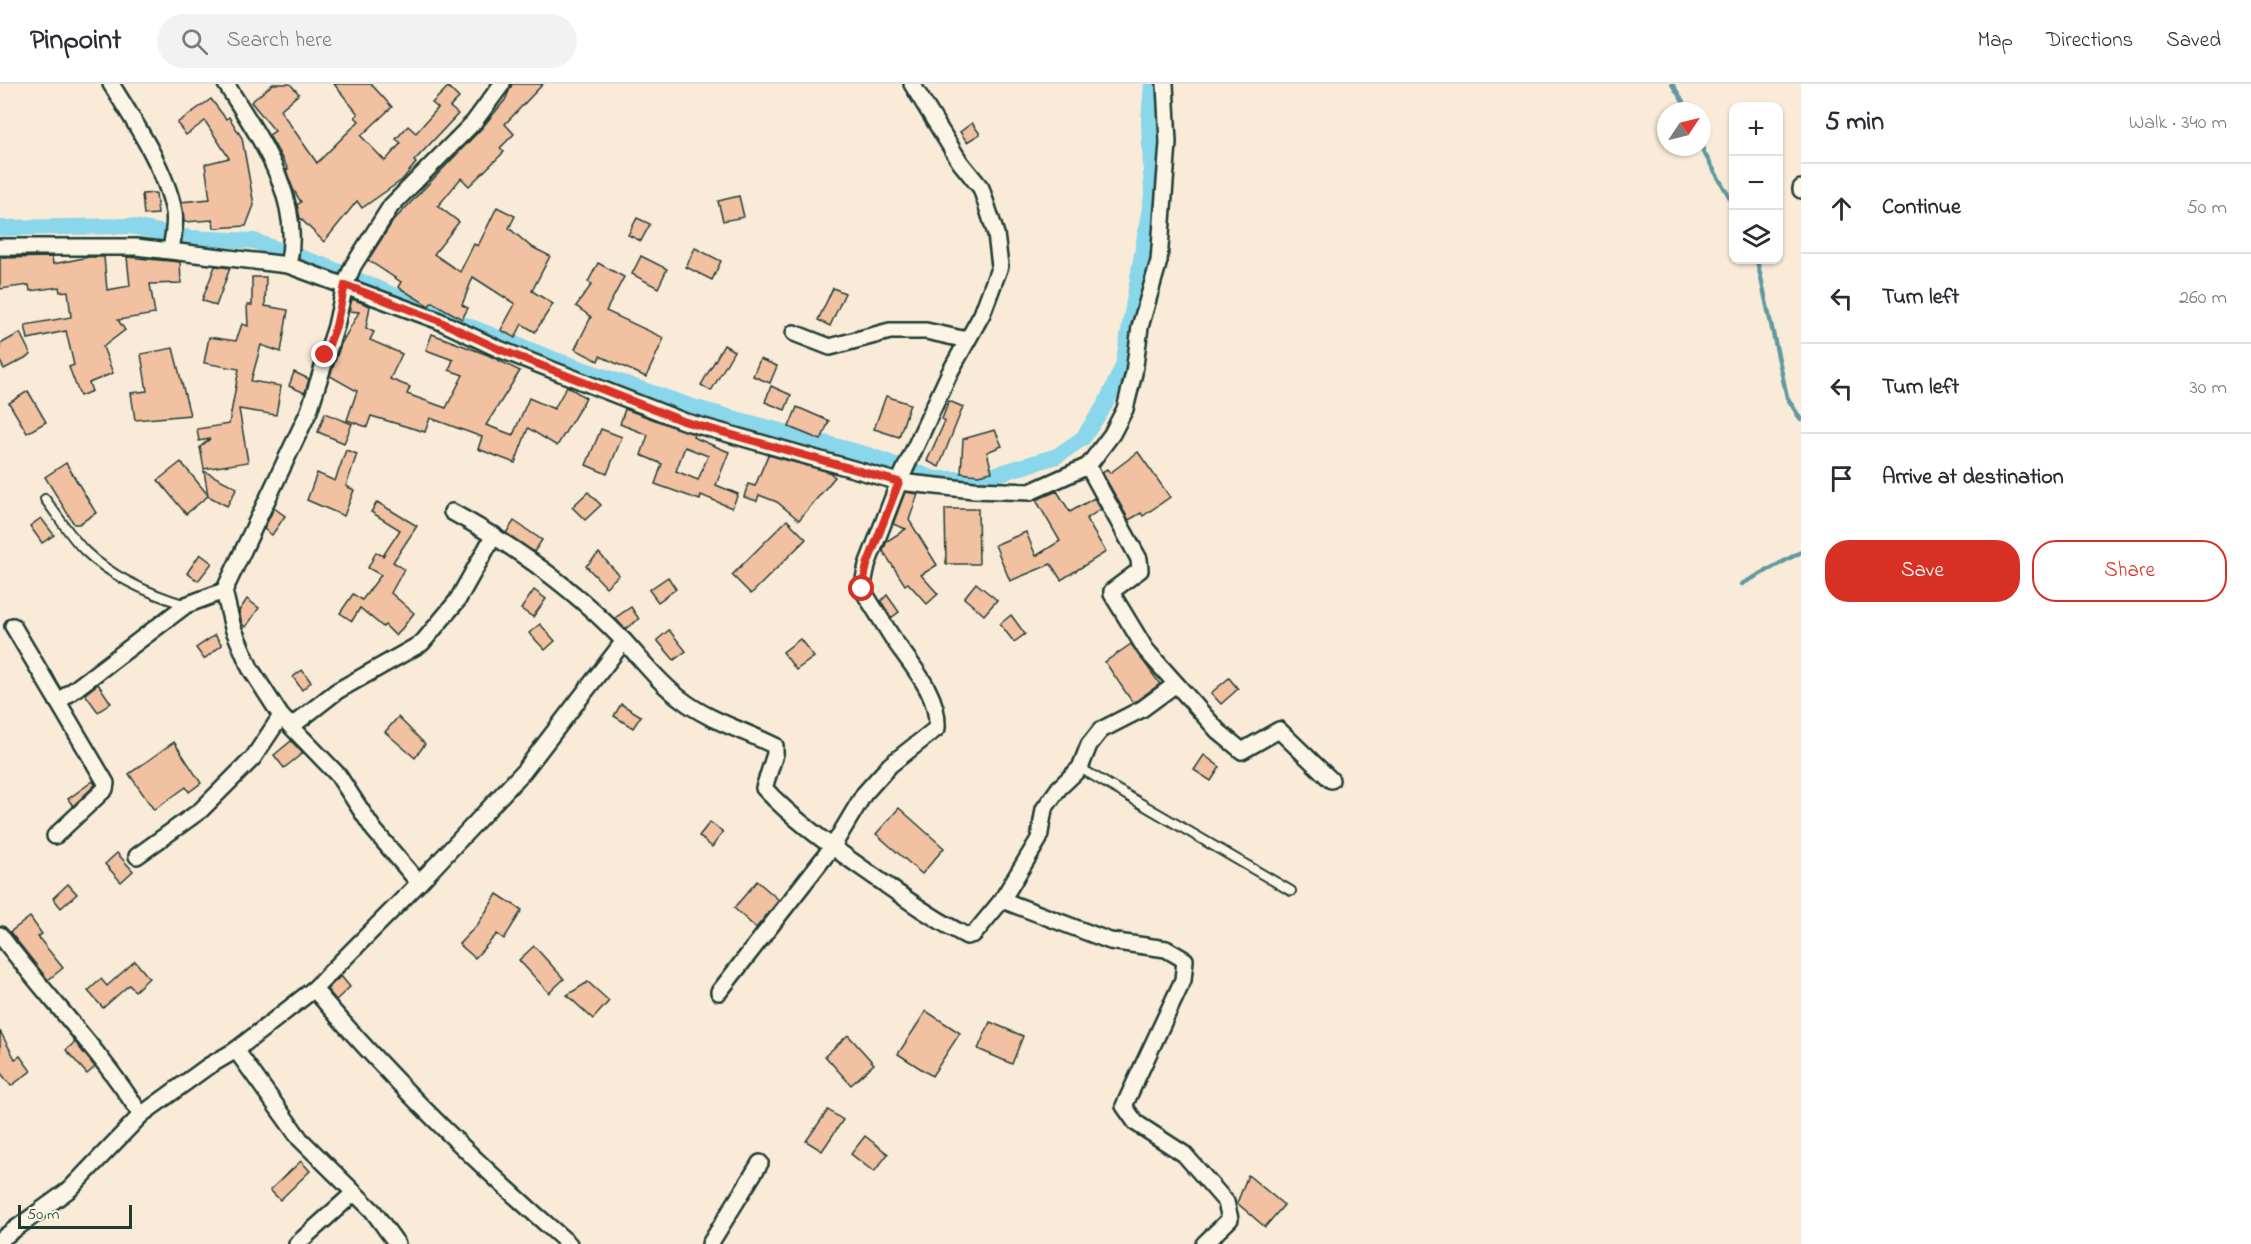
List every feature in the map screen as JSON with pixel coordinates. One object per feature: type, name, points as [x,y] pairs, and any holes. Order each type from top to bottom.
[{"type":"street","points":[[111,84],[132,117],[163,177],[174,213],[171,247]]},
{"type":"street","points":[[226,84],[269,153],[290,211],[289,256]]},
{"type":"street","points":[[419,884],[374,830],[338,775],[286,721],[246,658],[233,628],[224,591],[309,411],[336,326],[348,276],[391,206],[474,122],[502,84]]},
{"type":"street","points":[[719,992],[832,846],[864,794],[890,765],[937,728],[937,720],[928,693],[914,663],[894,639],[862,589],[867,565],[910,456],[967,340],[982,315],[1000,266],[996,234],[981,188],[960,162],[912,84]]},
{"type":"street","points":[[0,247],[27,245],[171,247],[289,256],[348,276],[499,349],[683,421],[901,479],[974,490],[1030,492],[1088,466],[1112,434],[1125,409],[1134,373],[1140,327],[1159,261],[1168,143],[1165,84]]},
{"type":"street","points":[[794,333],[830,347],[890,331],[926,331],[967,340]]},
{"type":"street","points":[[1088,466],[1139,560],[1140,570],[1112,591],[1112,594],[1146,650],[1218,731],[1242,751],[1279,730],[1330,780]]},
{"type":"street","points":[[452,512],[494,535],[557,580],[624,641],[640,661],[681,700],[714,719],[774,746],[775,754],[764,788],[782,807],[832,846],[949,927],[967,936],[974,934],[1002,900],[1039,839],[1044,809],[1059,789],[1080,768],[1089,745],[1101,730],[1142,709],[1176,684]]},
{"type":"street","points":[[137,856],[201,810],[254,758],[286,721],[422,643],[457,601],[494,535]]},
{"type":"street","points":[[58,702],[186,604],[224,591]]},
{"type":"street","points":[[13,626],[105,783],[105,789],[55,836]]},
{"type":"street","points":[[0,1240],[70,1189],[141,1115],[207,1067],[236,1050],[314,989],[419,884],[524,771],[624,641]]},
{"type":"street","points":[[1002,900],[1110,941],[1166,949],[1185,960],[1183,980],[1124,1106],[1136,1123],[1184,1154],[1226,1202],[1230,1219],[1204,1244]]},
{"type":"street","points":[[0,935],[33,979],[121,1083],[141,1115]]},
{"type":"street","points":[[314,989],[352,1034],[452,1134],[569,1244]]},
{"type":"street","points":[[236,1050],[300,1139],[373,1211],[397,1244]]},
{"type":"street","points":[[710,1244],[760,1163]]},
{"type":"street","points":[[297,1244],[354,1193]]},
{"type":"lane","points":[[45,499],[84,551],[120,576],[156,596],[186,604]]},
{"type":"lane","points":[[1080,768],[1291,891]]},
{"type":"building","points":[[273,84],[290,84],[299,94],[280,110],[317,163],[359,121],[355,117],[358,114],[334,84],[371,84],[392,107],[361,136],[385,161],[401,143],[396,139],[408,126],[416,133],[438,108],[432,103],[448,87],[459,98],[450,107],[458,114],[414,161],[416,163],[402,180],[362,208],[357,201],[324,242],[300,218],[297,205],[301,202],[293,189],[286,170],[288,169],[269,135],[275,131],[251,102]]},
{"type":"building","points":[[512,84],[543,84],[505,124],[514,134],[500,148],[504,152],[469,186],[461,178],[438,206],[459,222],[434,254],[460,272],[474,244],[478,246],[497,207],[515,216],[509,228],[530,246],[550,256],[532,291],[553,304],[535,332],[522,324],[515,338],[501,330],[515,304],[473,277],[462,305],[468,308],[462,319],[432,302],[429,306],[398,287],[401,282],[368,260],[393,221],[481,129],[505,100]]},
{"type":"building","points":[[211,99],[226,119],[229,117],[242,138],[254,205],[246,226],[214,228],[213,220],[184,222],[181,202],[210,199],[205,164],[229,158],[205,121],[186,135],[177,123]]},
{"type":"building","points":[[972,123],[980,134],[967,142],[960,132]]},
{"type":"building","points":[[156,193],[158,214],[144,215],[142,194]]},
{"type":"building","points":[[739,196],[744,217],[723,221],[718,201]]},
{"type":"building","points":[[637,218],[650,224],[641,241],[628,235]]},
{"type":"building","points":[[695,248],[721,261],[712,280],[686,267]]},
{"type":"building","points":[[641,256],[667,269],[658,288],[632,274]]},
{"type":"building","points":[[52,257],[53,264],[89,257],[104,257],[107,290],[130,286],[127,257],[180,262],[181,283],[150,284],[155,314],[118,320],[125,330],[103,347],[113,373],[89,383],[92,391],[80,396],[69,367],[74,365],[66,331],[28,339],[25,325],[71,317],[68,291],[60,292],[59,287],[30,291],[29,285],[0,289],[0,258]]},
{"type":"building","points":[[598,263],[624,277],[606,311],[664,338],[646,377],[600,356],[598,361],[575,349],[591,317],[576,306],[592,284],[588,282]]},
{"type":"building","points":[[215,266],[230,268],[216,306],[202,300]]},
{"type":"building","points":[[252,277],[266,277],[265,306],[288,310],[281,352],[261,345],[251,381],[281,386],[276,415],[239,409],[248,462],[204,469],[200,447],[210,439],[199,441],[197,429],[229,424],[239,369],[204,363],[209,337],[236,341],[242,324],[248,326],[247,305],[252,305]]},
{"type":"building","points":[[833,288],[845,293],[830,326],[818,320]]},
{"type":"building","points":[[352,299],[370,306],[366,328],[374,332],[370,340],[402,354],[390,379],[410,387],[407,394],[446,408],[463,375],[449,370],[453,360],[426,350],[432,334],[488,355],[520,371],[486,425],[513,435],[529,398],[554,409],[567,386],[586,398],[557,446],[528,428],[515,463],[478,449],[482,437],[430,418],[425,432],[371,416],[367,427],[347,420],[357,391],[330,376],[341,344],[359,312],[349,311]]},
{"type":"building","points":[[20,333],[31,355],[4,369],[0,361],[0,344]]},
{"type":"building","points":[[724,345],[734,351],[711,391],[701,385]]},
{"type":"building","points":[[173,348],[190,415],[135,420],[131,393],[147,391],[141,354]]},
{"type":"building","points":[[760,359],[777,366],[770,383],[753,376]]},
{"type":"building","points":[[294,372],[309,379],[305,393],[289,386]]},
{"type":"building","points":[[771,386],[791,395],[785,410],[765,402]]},
{"type":"building","points":[[28,391],[46,422],[27,433],[9,403]]},
{"type":"building","points":[[886,396],[910,404],[899,437],[874,429]]},
{"type":"building","points":[[949,401],[963,407],[939,467],[927,461],[945,421],[942,419]]},
{"type":"building","points":[[797,407],[829,421],[821,440],[789,427]]},
{"type":"building","points":[[625,409],[694,434],[693,437],[729,452],[716,485],[738,494],[732,508],[701,495],[700,500],[655,484],[662,464],[641,455],[648,435],[620,424]],"holes":[[[685,447],[708,456],[698,480],[676,471]]]},
{"type":"building","points":[[325,413],[352,424],[344,443],[318,432]]},
{"type":"building","points":[[601,429],[622,437],[607,474],[586,465]]},
{"type":"building","points":[[995,430],[1002,446],[987,452],[992,472],[978,475],[961,473],[963,439]]},
{"type":"building","points":[[346,450],[357,454],[346,486],[354,490],[344,516],[307,500],[317,473],[335,481]]},
{"type":"building","points":[[1138,452],[1170,497],[1143,516],[1141,513],[1129,520],[1102,472],[1107,469],[1110,473]]},
{"type":"building","points":[[768,455],[829,472],[835,477],[799,520],[777,502],[759,495],[757,501],[744,497],[748,484],[755,486]]},
{"type":"building","points":[[181,462],[208,495],[204,471],[237,488],[227,506],[208,496],[186,514],[158,480]]},
{"type":"building","points":[[66,463],[96,513],[79,524],[74,524],[45,477]]},
{"type":"building","points":[[1057,491],[1070,512],[1094,498],[1101,509],[1086,519],[1106,552],[1061,580],[1051,564],[1010,581],[995,545],[1026,532],[1036,556],[1060,541],[1036,500]]},
{"type":"building","points":[[588,492],[601,505],[585,520],[572,507]]},
{"type":"building","points":[[905,492],[918,494],[909,520],[937,565],[921,575],[938,594],[927,604],[908,583],[905,585],[883,551],[887,541],[906,529],[893,524]]},
{"type":"building","points":[[377,502],[417,526],[393,562],[404,569],[391,593],[414,613],[396,636],[385,625],[383,627],[360,608],[352,621],[340,613],[353,594],[362,600],[381,575],[368,568],[376,552],[383,556],[400,530],[371,512]]},
{"type":"building","points":[[274,508],[285,516],[272,535],[264,529]]},
{"type":"building","points":[[945,509],[978,509],[979,564],[946,564]]},
{"type":"building","points":[[41,518],[54,535],[42,543],[30,526]]},
{"type":"building","points":[[787,520],[806,539],[751,594],[732,575]]},
{"type":"building","points":[[514,521],[542,540],[534,552],[506,533]]},
{"type":"building","points":[[599,553],[619,575],[606,587],[586,566]]},
{"type":"building","points":[[200,554],[212,563],[198,581],[187,573]]},
{"type":"building","points":[[668,577],[676,589],[658,602],[649,590]]},
{"type":"building","points":[[976,583],[997,600],[984,615],[964,598]]},
{"type":"building","points":[[534,590],[546,599],[533,617],[521,609]]},
{"type":"building","points":[[887,595],[899,612],[891,618],[881,601]]},
{"type":"building","points":[[247,599],[259,608],[246,627],[242,624],[239,611]]},
{"type":"building","points":[[631,607],[639,619],[625,629],[615,618]]},
{"type":"building","points":[[1011,615],[1025,634],[1014,642],[1000,624]]},
{"type":"building","points":[[540,624],[555,641],[545,650],[529,633]]},
{"type":"building","points":[[669,630],[686,651],[674,660],[657,640]]},
{"type":"building","points":[[215,635],[222,645],[204,659],[196,648]]},
{"type":"building","points":[[800,639],[814,657],[796,670],[783,652]]},
{"type":"building","points":[[1131,644],[1160,684],[1133,703],[1105,662]]},
{"type":"building","points":[[302,670],[311,682],[302,690],[293,677]]},
{"type":"building","points":[[1229,678],[1238,689],[1221,704],[1211,693]]},
{"type":"building","points":[[98,684],[111,703],[98,712],[85,694]]},
{"type":"building","points":[[621,704],[641,716],[633,728],[614,716]]},
{"type":"building","points":[[398,717],[425,744],[415,758],[385,732]]},
{"type":"building","points":[[291,741],[303,753],[284,768],[274,755]]},
{"type":"building","points":[[174,742],[201,783],[189,792],[186,787],[154,810],[129,774]]},
{"type":"building","points":[[1204,755],[1220,767],[1211,781],[1194,770]]},
{"type":"building","points":[[93,781],[95,785],[73,806],[68,799]]},
{"type":"building","points":[[899,808],[944,848],[922,874],[876,834]]},
{"type":"building","points":[[710,822],[723,832],[712,847],[699,836]]},
{"type":"building","points":[[117,853],[133,871],[121,882],[105,864]]},
{"type":"building","points":[[757,881],[779,900],[756,928],[734,908]]},
{"type":"building","points":[[68,884],[77,894],[61,908],[53,898]]},
{"type":"building","points":[[497,894],[522,910],[504,939],[497,934],[475,958],[459,944],[478,924]]},
{"type":"building","points":[[30,917],[42,934],[38,937],[63,968],[48,980],[10,932]]},
{"type":"building","points":[[534,946],[564,979],[549,993],[519,960]]},
{"type":"building","points":[[135,961],[149,978],[135,991],[129,985],[103,1008],[88,991],[101,979],[107,986]]},
{"type":"building","points":[[341,976],[350,987],[336,1000],[327,989]]},
{"type":"building","points":[[588,982],[609,1001],[593,1019],[567,995]]},
{"type":"building","points":[[926,1011],[960,1033],[932,1076],[898,1054]]},
{"type":"building","points":[[990,1022],[1023,1036],[1012,1064],[978,1049]]},
{"type":"building","points":[[0,1031],[15,1059],[20,1056],[31,1071],[11,1086],[0,1072]]},
{"type":"building","points":[[848,1035],[874,1064],[851,1085],[825,1056]]},
{"type":"building","points":[[75,1042],[95,1067],[87,1074],[66,1050]]},
{"type":"building","points":[[828,1110],[843,1120],[822,1151],[806,1141]]},
{"type":"building","points":[[865,1136],[888,1154],[874,1172],[851,1154]]},
{"type":"building","points":[[301,1161],[310,1171],[280,1200],[270,1190]]},
{"type":"building","points":[[1248,1175],[1284,1205],[1265,1227],[1237,1203]]},
{"type":"waterway","points":[[0,228],[129,226],[190,238],[254,241],[328,267],[437,314],[553,359],[696,408],[868,455],[935,479],[981,479],[1057,456],[1083,438],[1105,405],[1123,366],[1152,195],[1149,121],[1152,84]]},
{"type":"waterway","points":[[1672,84],[1683,102]]},
{"type":"waterway","points":[[1706,156],[1729,196]]},
{"type":"waterway","points":[[1758,264],[1787,397],[1801,420]]},
{"type":"waterway","points":[[1742,584],[1801,552]]},
{"type":"route","points":[[325,355],[336,326],[345,285],[437,320],[499,349],[683,421],[783,447],[899,482],[867,565],[862,589]]}]
